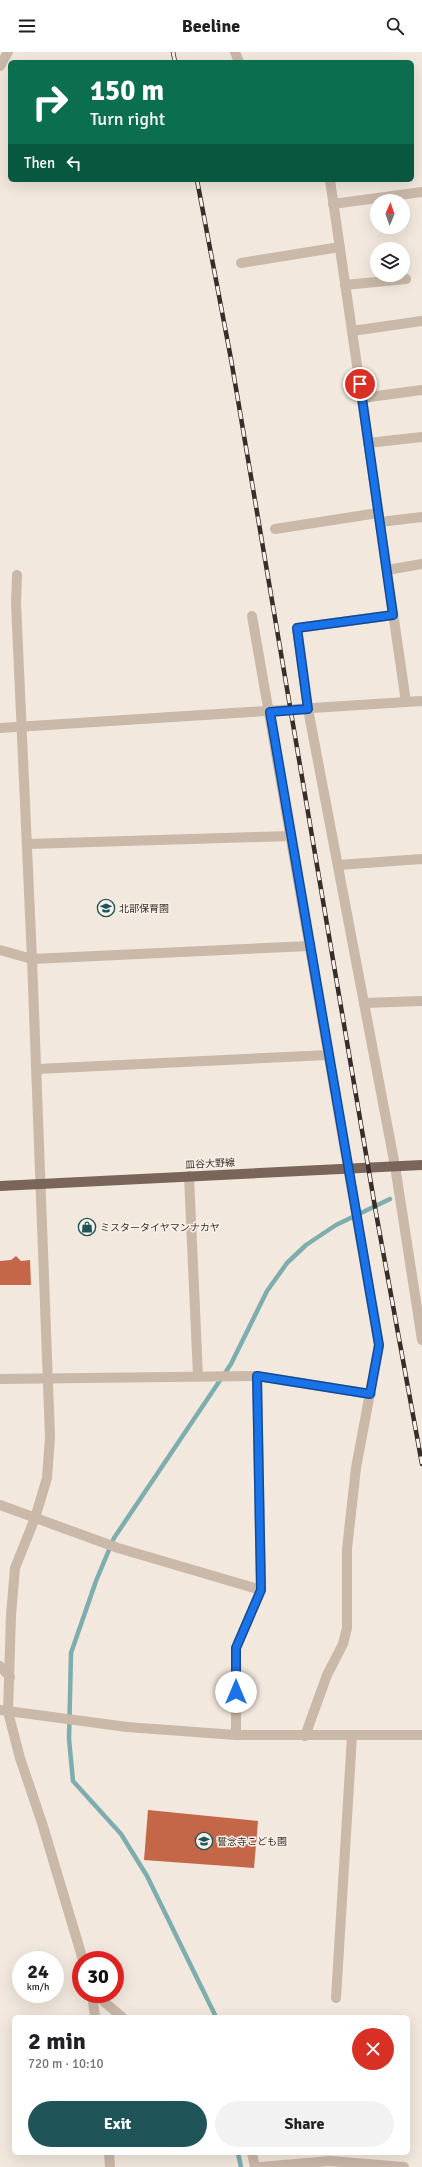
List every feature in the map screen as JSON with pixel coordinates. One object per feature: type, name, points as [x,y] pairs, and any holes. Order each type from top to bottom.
[{"type":"main road","name":"皿谷大野線","points":[[0,1186],[422,1165]]},
{"type":"street","points":[[0,66],[8,52]]},
{"type":"street","points":[[330,182],[406,702]]},
{"type":"street","points":[[334,204],[422,192]]},
{"type":"street","points":[[241,262],[340,247]]},
{"type":"street","points":[[345,286],[380,282]]},
{"type":"street","points":[[352,331],[422,321]]},
{"type":"street","points":[[362,398],[422,390]]},
{"type":"street","points":[[368,443],[422,437]]},
{"type":"street","points":[[275,529],[379,518],[422,516]]},
{"type":"street","points":[[387,570],[422,564]]},
{"type":"street","points":[[17,575],[16,603],[28,844],[50,1437],[47,1478],[35,1518],[15,1568],[11,1615],[10,1678],[4,1711],[42,1823],[80,1951]]},
{"type":"street","points":[[393,615],[297,628],[308,709],[395,1166],[422,1340]]},
{"type":"street","points":[[252,616],[270,712],[379,1345],[356,1468],[347,1550],[347,1628],[343,1644],[327,1675],[305,1736]]},
{"type":"street","points":[[0,728],[270,712],[422,701]]},
{"type":"street","points":[[28,844],[291,836]]},
{"type":"street","points":[[338,865],[422,859]]},
{"type":"street","points":[[0,950],[32,959],[310,946]]},
{"type":"street","points":[[364,1004],[422,1001]]},
{"type":"street","points":[[37,1068],[328,1054]]},
{"type":"street","points":[[189,1176],[198,1376]]},
{"type":"street","points":[[0,1379],[257,1376],[370,1394]]},
{"type":"street","points":[[236,1735],[236,1648],[261,1590],[257,1376]]},
{"type":"street","points":[[0,1505],[118,1548],[261,1590]]},
{"type":"street","points":[[0,1666],[10,1678]]},
{"type":"street","points":[[4,1711],[80,1721],[236,1735],[422,1735]]},
{"type":"street","points":[[336,1998],[352,1736]]},
{"type":"street","points":[[94,2003],[95,2015]]},
{"type":"street","points":[[105,2003],[120,2015]]},
{"type":"street","points":[[109,2155],[110,2167]]},
{"type":"street","points":[[252,2155],[255,2167]]},
{"type":"street","points":[[260,2167],[330,2161],[404,2167]]},
{"type":"building","points":[[16,1256],[21,1261],[30,1260],[31,1285],[0,1285],[0,1261],[11,1260]]},
{"type":"building","points":[[148,1810],[258,1821],[254,1868],[144,1860]]},
{"type":"waterway","points":[[215,2015],[147,1876],[121,1834],[73,1781],[69,1739],[71,1653],[96,1581],[114,1538],[231,1364],[267,1291],[287,1263],[306,1245],[336,1225],[390,1199]]},
{"type":"waterway","points":[[238,2155],[241,2167]]},
{"type":"railway","points":[[173,52],[175,60]]},
{"type":"railway","points":[[197,182],[231,359],[376,1213],[422,1464]]},
{"type":"place","name":"北部保育園","points":[[106,908]]},
{"type":"place","name":"ミスタータイヤマンナカヤ","points":[[87,1227]]},
{"type":"place","name":"誓念寺こども園","points":[[204,1841]]},
{"type":"route","points":[[236,1692],[236,1648],[261,1590],[257,1376],[370,1394],[379,1345],[270,712],[308,709],[297,628],[393,615],[360,384]]}]
